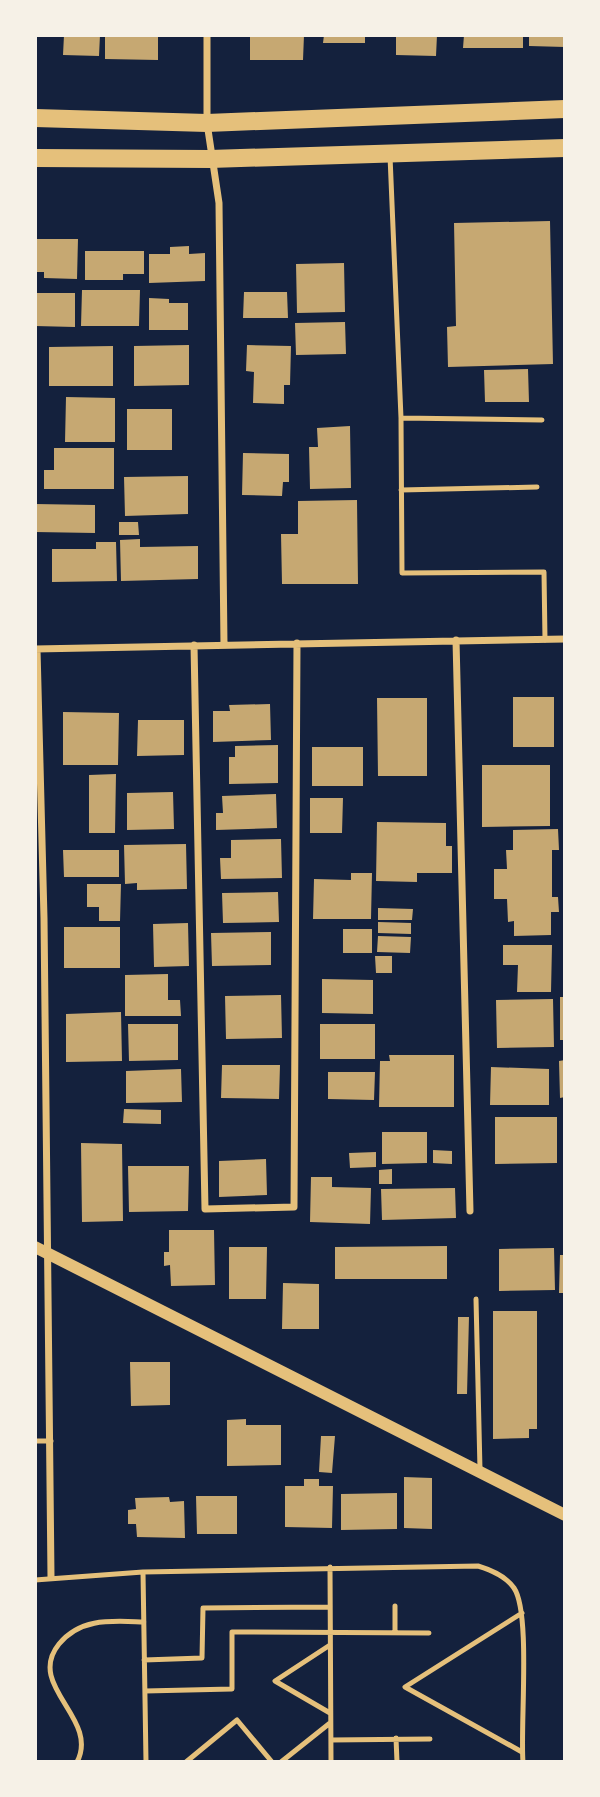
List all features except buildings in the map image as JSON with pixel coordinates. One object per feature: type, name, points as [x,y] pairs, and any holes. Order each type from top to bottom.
[{"type":"main road","points":[[35,118],[207,123],[565,109]]},
{"type":"main road","points":[[35,158],[210,159],[565,148]]},
{"type":"street","points":[[207,35],[207,123],[210,159],[219,203],[224,645]]},
{"type":"street","points":[[51,1577],[48,1253],[36,649],[565,639]]},
{"type":"street","points":[[456,640],[470,1211]]},
{"type":"street","points":[[194,645],[205,1209],[294,1207],[297,643]]},
{"type":"street","points":[[35,1247],[565,1515]]},
{"type":"lane","points":[[390,153],[401,418],[401,573],[544,572],[545,640]]},
{"type":"lane","points":[[401,418],[542,420]]},
{"type":"lane","points":[[401,490],[537,488]]},
{"type":"lane","points":[[476,1299],[480,1470]]},
{"type":"lane","points":[[35,1441],[51,1441]]},
{"type":"lane","points":[[35,1580],[143,1572],[330,1566],[478,1566],[496,1572],[515,1589],[522,1613],[523,1762]]},
{"type":"lane","points":[[330,1566],[331,1762]]},
{"type":"lane","points":[[143,1572],[146,1762]]},
{"type":"lane","points":[[395,1606],[395,1632]]},
{"type":"lane","points":[[144,1660],[202,1658],[203,1608],[330,1607]]},
{"type":"lane","points":[[522,1613],[405,1687],[522,1752]]},
{"type":"lane","points":[[77,1762],[81,1756],[80,1734],[73,1713],[62,1702],[50,1676],[55,1649],[66,1635],[102,1620],[144,1622]]},
{"type":"lane","points":[[145,1691],[232,1689],[232,1632],[429,1633]]},
{"type":"lane","points":[[330,1645],[275,1681],[330,1713]]},
{"type":"lane","points":[[186,1762],[237,1720],[272,1762]]},
{"type":"lane","points":[[281,1762],[330,1723]]},
{"type":"lane","points":[[396,1738],[397,1762]]},
{"type":"lane","points":[[331,1740],[430,1738]]}]
